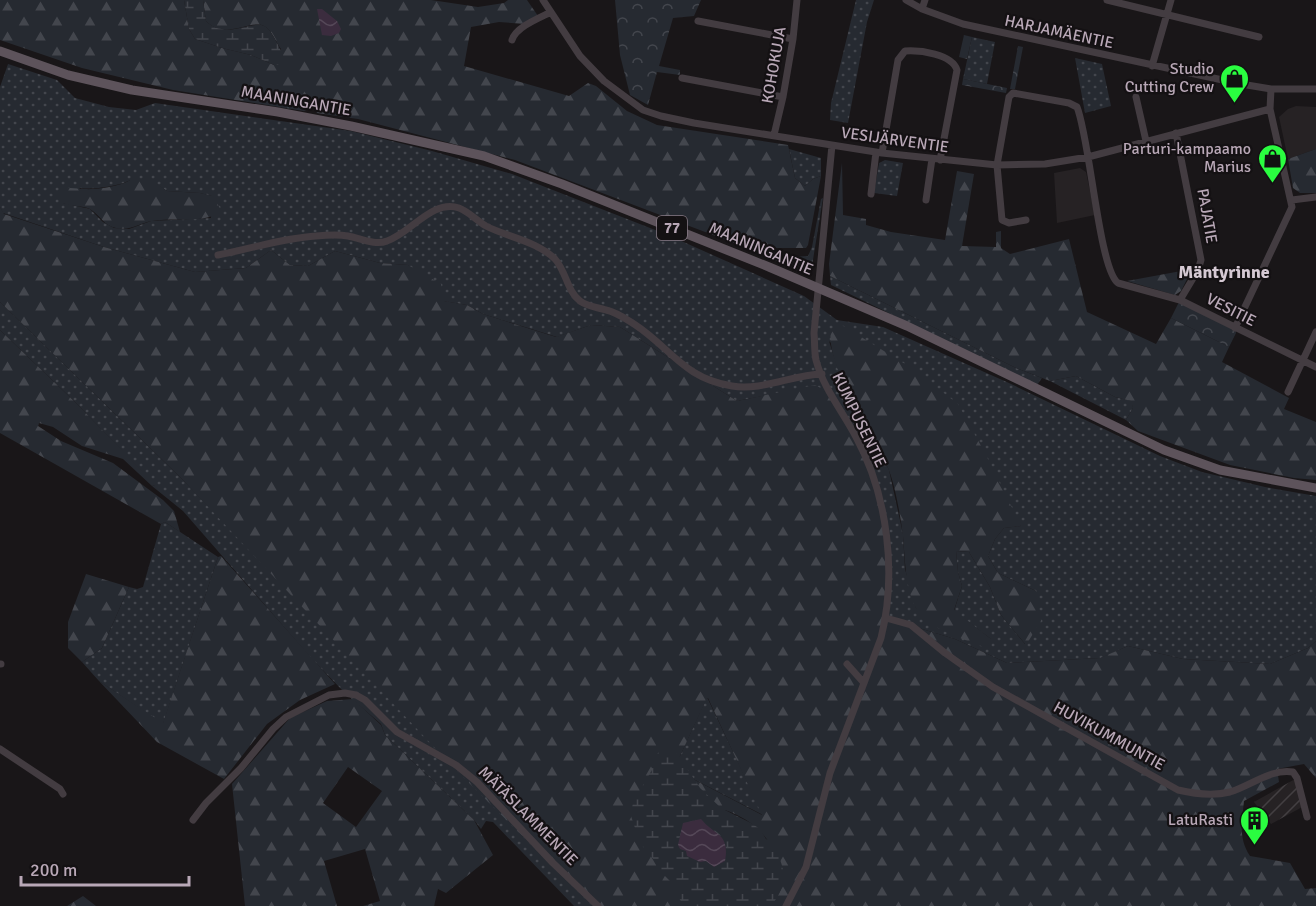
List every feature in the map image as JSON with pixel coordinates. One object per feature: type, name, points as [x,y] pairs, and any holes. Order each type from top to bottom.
[{"type":"main road","name":"MAANINGANTIE","points":[[0,51],[68,75],[132,90],[278,112],[484,156],[562,184],[769,267],[907,326],[1164,450],[1220,470],[1316,488]]},
{"type":"street","name":"VESIJÄRVENTIE","points":[[543,0],[580,56],[604,81],[643,110],[694,123],[832,145],[940,160],[997,165],[1045,164],[1088,157],[1270,109]]},
{"type":"street","name":"KOHOKUJA","points":[[774,135],[793,39],[796,0]]},
{"type":"street","name":"HARJAMÄENTIE","points":[[906,0],[922,9],[974,27],[1152,66],[1271,89],[1316,88]]},
{"type":"street","points":[[922,9],[925,0]]},
{"type":"street","points":[[1107,0],[1259,37]]},
{"type":"street","points":[[1152,66],[1165,14],[1171,0]]},
{"type":"street","points":[[512,40],[513,35],[518,31],[551,12]]},
{"type":"street","points":[[698,21],[793,39]]},
{"type":"street","points":[[871,194],[898,60],[905,51],[945,58],[956,65],[957,70],[940,160]]},
{"type":"street","points":[[682,78],[783,97]]},
{"type":"street","points":[[1235,328],[1292,207],[1270,109],[1271,89]]},
{"type":"street","points":[[1026,220],[1010,223],[1002,220],[997,165],[1009,97],[1013,93],[1069,103],[1077,107],[1088,157]]},
{"type":"street","points":[[1136,97],[1146,141]]},
{"type":"street","name":"PAJATIE","points":[[1176,133],[1201,260],[1198,270],[1180,300]]},
{"type":"street","name":"KUMPUSENTIE","points":[[786,906],[806,867],[830,774],[881,638],[886,618],[889,579],[884,522],[865,457],[830,393],[816,361],[814,333],[817,288],[832,145]]},
{"type":"street","name":"VESITIE","points":[[1088,157],[1107,262],[1113,279],[1118,283],[1180,300],[1316,367]]},
{"type":"street","points":[[926,200],[932,159]]},
{"type":"street","points":[[1292,200],[1316,197]]},
{"type":"street","points":[[218,255],[283,239],[317,236],[346,236],[382,243],[408,230],[423,218],[442,208],[460,208],[487,226],[547,252],[565,273],[579,300],[592,307],[608,310],[636,325],[676,361],[697,375],[742,387],[822,374]]},
{"type":"street","points":[[1288,392],[1316,332]]},
{"type":"street","name":"HUVIKUMMUNTIE","points":[[886,618],[911,625],[945,653],[993,687],[1178,790],[1192,794],[1227,792],[1278,772],[1293,772],[1297,778],[1307,818]]},
{"type":"street","points":[[847,664],[864,683]]},
{"type":"street","name":"MÄTÄSLAMMENTIE","points":[[193,820],[286,717],[329,695],[345,693],[356,695],[398,732],[456,765],[477,782],[553,863],[598,906]]},
{"type":"street","points":[[0,749],[60,789],[63,794]]},
{"type":"shaded area","points":[[1296,106],[1316,107],[1316,149],[1288,159],[1279,117],[1288,109]]},
{"type":"shaded area","points":[[1080,168],[1086,172],[1095,215],[1057,223],[1054,173]]},
{"type":"shaded area","points":[[1297,778],[1304,806],[1271,824],[1254,802]]},
{"type":"green space","points":[[0,0],[184,0],[189,29],[195,39],[251,55],[274,65],[281,49],[267,28],[258,25],[229,30],[214,27],[206,21],[203,0],[431,0],[478,7],[504,3],[508,0],[527,0],[538,16],[526,24],[499,22],[471,27],[464,66],[569,96],[588,83],[596,86],[627,111],[657,125],[788,145],[795,178],[805,186],[821,176],[808,245],[806,248],[774,248],[758,252],[515,160],[358,119],[317,113],[313,107],[304,111],[173,90],[82,68],[0,40]]},
{"type":"green space","points":[[184,0],[203,0],[206,21],[214,27],[230,29],[261,25],[266,27],[275,39],[287,64],[274,65],[251,55],[195,39],[189,29]]},
{"type":"green space","points":[[615,0],[701,0],[694,16],[673,18],[659,66],[680,70],[680,75],[657,72],[648,105],[630,95],[620,55]]},
{"type":"green space","points":[[856,0],[874,0],[867,22],[848,123],[830,120],[831,103]]},
{"type":"green space","points":[[964,35],[972,37],[967,59],[959,57]]},
{"type":"green space","points":[[972,37],[995,42],[987,84],[963,79]]},
{"type":"green space","points":[[1018,46],[1023,47],[1015,89],[1010,89]]},
{"type":"green space","points":[[1075,58],[1102,64],[1111,106],[1085,113]]},
{"type":"green space","points":[[8,64],[57,80],[75,98],[109,107],[136,110],[155,103],[351,131],[512,174],[668,235],[804,296],[837,320],[883,327],[1009,383],[1160,456],[1202,472],[1316,496],[1316,641],[1308,648],[1270,664],[1183,659],[1128,646],[1101,658],[1007,663],[955,639],[886,618],[815,386],[737,401],[620,327],[591,325],[557,337],[483,314],[467,305],[443,301],[408,265],[380,263],[335,251],[308,266],[290,265],[271,250],[246,268],[195,272],[104,247],[3,213],[0,207],[0,87]],"holes":[[[130,180],[152,181],[167,191],[212,196],[211,218],[151,221],[129,229],[114,228],[103,222],[90,209],[63,203],[80,188],[106,187]],[[829,341],[1021,526],[1004,528],[995,539],[988,556],[998,573],[1036,591],[1025,644],[1001,615],[990,587],[969,552],[956,551],[962,586],[954,611],[991,639],[916,608],[905,569],[903,534],[889,470],[838,369]]]},
{"type":"green space","points":[[963,79],[1007,88],[1006,93],[962,85]]},
{"type":"green space","points":[[789,149],[821,158],[821,176],[805,186],[795,178]]},
{"type":"green space","points":[[1316,149],[1316,193],[1300,193],[1293,188],[1288,159]]},
{"type":"green space","points":[[885,160],[903,163],[897,196],[874,193],[879,163]]},
{"type":"green space","points":[[842,163],[843,215],[866,219],[866,225],[891,232],[945,240],[957,171],[974,174],[962,246],[996,247],[996,232],[1001,231],[1001,248],[1010,254],[1069,239],[1087,312],[1156,344],[1171,318],[1229,347],[1222,362],[1289,398],[1284,409],[1316,422],[1316,480],[1294,478],[1230,465],[1138,431],[1126,420],[1133,408],[1131,401],[1115,397],[1076,376],[1050,381],[1016,368],[830,276],[829,264]]},
{"type":"green space","points":[[130,180],[152,180],[167,191],[213,196],[222,212],[206,218],[152,221],[121,229],[108,225],[90,209],[63,203],[60,197],[61,190],[64,189],[102,188]]},
{"type":"green space","points":[[823,198],[811,272],[798,271],[758,252],[767,250],[792,257],[808,256]]},
{"type":"green space","points":[[0,207],[4,214],[104,247],[195,272],[246,268],[271,250],[290,265],[308,266],[335,251],[380,263],[408,265],[441,284],[444,301],[467,305],[483,314],[556,337],[591,325],[620,327],[737,401],[815,385],[830,393],[872,476],[887,549],[886,618],[955,639],[1007,663],[1100,658],[1128,646],[1183,659],[1270,664],[1308,648],[1316,641],[1316,778],[1304,764],[1277,769],[1279,782],[1244,801],[1242,829],[1244,843],[1250,856],[1290,863],[1305,889],[1316,888],[1316,906],[739,906],[769,842],[750,822],[725,810],[727,906],[593,906],[449,763],[181,478],[0,302]],"holes":[[[708,698],[762,815],[674,769]]]},
{"type":"green space","points":[[1192,269],[1181,291],[1175,295],[1127,281]]},
{"type":"green space","points":[[830,276],[1016,368],[1042,378],[1037,385],[831,285]]},
{"type":"green space","points":[[1180,300],[1235,328],[1236,333],[1229,347],[1171,318]]},
{"type":"green space","points":[[0,302],[181,478],[594,906],[574,906],[493,822],[486,821],[481,829],[385,735],[381,724],[345,693],[312,659],[183,511],[152,486],[155,485],[76,403],[0,330]]},
{"type":"green space","points":[[840,324],[910,367],[958,404],[1021,526],[1004,528],[995,539],[988,556],[998,573],[1036,591],[1041,621],[1026,645],[1001,615],[990,587],[969,552],[956,551],[962,586],[954,610],[991,639],[986,648],[937,628],[916,608],[908,582],[901,520],[891,475],[842,381],[835,362],[831,345],[831,330]]},
{"type":"green space","points":[[0,330],[156,485],[152,486],[123,459],[82,446],[53,427],[39,423],[38,426],[61,441],[113,463],[163,500],[174,511],[180,532],[165,522],[161,524],[0,433]]},
{"type":"green space","points":[[1076,376],[1115,397],[1132,401],[1133,408],[1126,420],[1050,381]]},
{"type":"green space","points":[[165,522],[218,557],[163,724],[99,681],[82,662],[102,648],[129,587],[137,589],[143,587],[161,524]]},
{"type":"green space","points":[[221,556],[335,684],[300,700],[267,724],[224,779],[157,742],[99,681],[163,723],[218,557]]},
{"type":"green space","points":[[86,574],[129,587],[102,648],[82,662],[68,648],[68,622]]},
{"type":"green space","points":[[707,697],[763,815],[674,769]]},
{"type":"green space","points":[[353,699],[381,725],[385,735],[474,820],[493,855],[446,893],[438,889],[434,906],[363,906],[380,901],[365,849],[324,861],[337,906],[245,906],[232,784],[290,718],[327,701]],"holes":[[[348,767],[382,791],[356,827],[323,803]]]},
{"type":"green space","points":[[668,747],[679,756],[700,788],[721,808],[751,823],[760,829],[766,839],[771,841],[780,858],[783,881],[771,906],[684,906],[677,895],[675,886],[640,843],[631,816],[633,802],[652,770],[653,760],[661,749]],"holes":[[[694,819],[721,836],[726,847],[726,855],[678,845],[683,823]]]},
{"type":"green space","points":[[83,896],[96,906],[67,906]]},
{"type":"water","points":[[317,9],[322,9],[337,21],[341,29],[339,33],[331,36],[322,35]]},
{"type":"water","points":[[701,819],[720,836],[725,845],[725,861],[714,867],[706,861],[700,862],[687,856],[686,851],[680,849],[678,845],[683,823]]},
{"type":"place","name":"Studio Cutting Crew","points":[[1235,104]]},
{"type":"place","name":"Parturi-kampaamo Marius","points":[[1272,184]]},
{"type":"place","name":"LatuRasti","points":[[1254,846]]},
{"type":"district","name":"Mäntyrinne","points":[[1224,272]]}]
